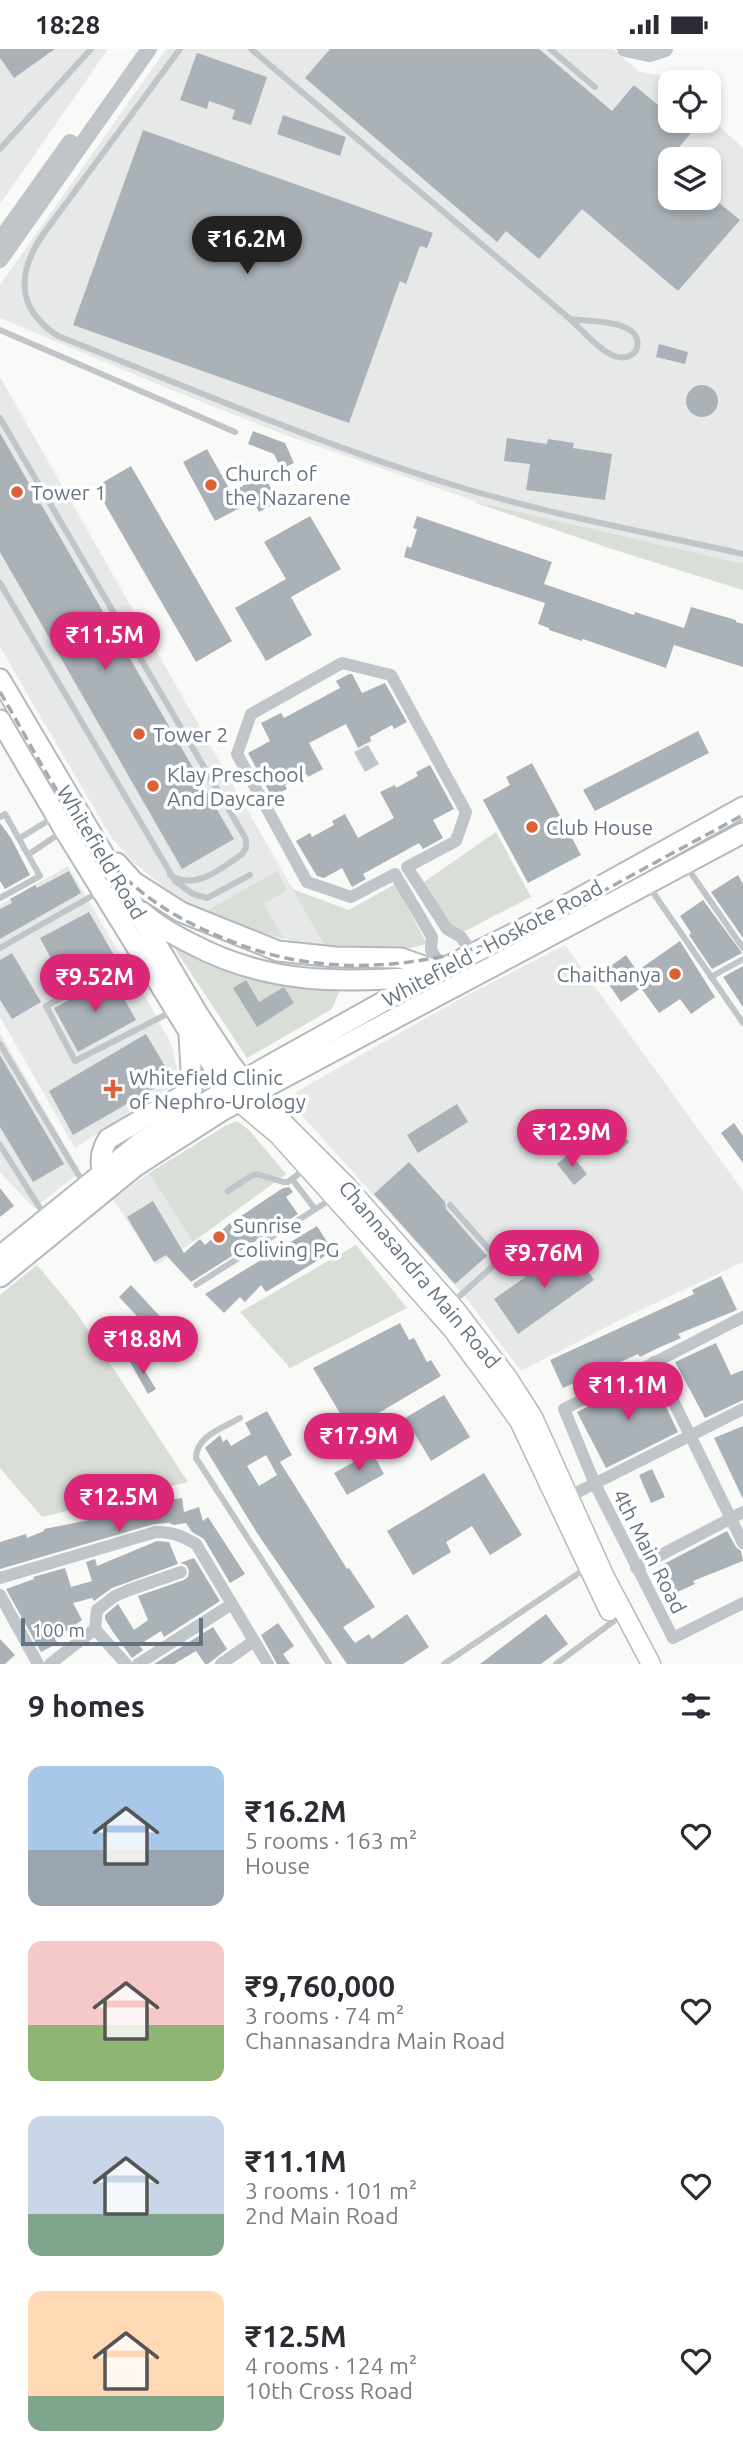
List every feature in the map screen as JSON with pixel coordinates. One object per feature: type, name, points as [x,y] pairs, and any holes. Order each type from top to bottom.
[{"type":"main road","name":"Whitefield Road","points":[[0,679],[6,703],[27,724],[241,1091]]},
{"type":"main road","points":[[4,728],[27,724]]},
{"type":"main road","name":"Whitefield Road","points":[[4,728],[189,1032],[241,1091]]},
{"type":"main road","name":"Whitefield - Hoskote Road","points":[[241,1091],[437,972],[743,807]]},
{"type":"main road","name":"Whitefield - Hoskote Road","points":[[241,1091],[743,833]]},
{"type":"main road","points":[[96,843],[134,881],[181,912],[230,933],[278,951],[335,957],[401,958],[437,972]]},
{"type":"main road","points":[[132,902],[150,920],[171,934],[208,953],[261,972],[351,981],[437,972]]},
{"type":"main road","points":[[102,1171],[102,1149],[108,1139],[192,1090],[189,1032]]},
{"type":"main road","points":[[0,1255],[141,1142],[241,1091]]},
{"type":"main road","points":[[0,1277],[135,1166],[241,1091]]},
{"type":"main road","name":"Channasandra Main Road","points":[[241,1091],[452,1329],[526,1419],[587,1567],[622,1627],[651,1664]]},
{"type":"main road","name":"Channasandra Main Road","points":[[241,1091],[346,1185],[451,1304],[502,1369],[568,1497],[637,1664]]},
{"type":"street","points":[[0,240],[137,49]]},
{"type":"street","points":[[0,260],[149,49]]},
{"type":"street","points":[[625,49],[649,54],[664,49]]},
{"type":"street","points":[[342,663],[391,675],[466,812],[456,841],[401,870],[351,897],[307,882],[236,754],[251,714],[342,663]]},
{"type":"street","points":[[401,870],[447,929],[461,937],[473,954]]},
{"type":"street","points":[[401,870],[432,937],[437,972]]},
{"type":"street","points":[[432,937],[447,929]]},
{"type":"street","points":[[743,1317],[654,1362],[690,1436],[737,1515],[743,1543]]},
{"type":"street","name":"4th Main Road","points":[[654,1362],[564,1409],[592,1485],[673,1638],[743,1603]]},
{"type":"street","points":[[568,1497],[743,1409]]},
{"type":"street","points":[[636,1567],[737,1515]]},
{"type":"street","points":[[0,1578],[156,1532],[181,1535],[196,1545],[268,1664]]},
{"type":"street","points":[[50,1664],[95,1629],[97,1610],[115,1596],[181,1572]]},
{"type":"street","points":[[0,1595],[38,1664]]},
{"type":"street","points":[[138,1664],[232,1604]]},
{"type":"street","points":[[95,1629],[126,1664]]},
{"type":"street","points":[[221,1664],[254,1641]]},
{"type":"lane","points":[[0,149],[91,49]]},
{"type":"lane","points":[[180,49],[27,260],[24,273],[26,295],[36,318],[48,329],[58,336],[303,433],[448,484],[518,504],[743,554]]},
{"type":"lane","points":[[251,49],[616,358],[627,358],[636,351],[638,340],[633,330],[628,327],[570,319]]},
{"type":"lane","points":[[550,49],[595,87]]},
{"type":"lane","points":[[0,330],[235,432]]},
{"type":"lane","points":[[0,418],[246,839],[246,848],[242,854],[198,881],[183,881],[170,875]]},
{"type":"lane","points":[[0,583],[170,875],[186,891],[207,898],[250,874]]},
{"type":"lane","points":[[0,817],[5,814],[40,876],[0,898]]},
{"type":"lane","points":[[20,838],[60,823]]},
{"type":"lane","points":[[29,854],[60,823]]},
{"type":"lane","points":[[685,864],[743,948]]},
{"type":"lane","points":[[647,883],[743,1023]]},
{"type":"lane","points":[[0,948],[102,890]]},
{"type":"lane","points":[[143,955],[46,1006],[75,1061],[176,1009]]},
{"type":"lane","points":[[711,977],[743,958]]},
{"type":"lane","points":[[0,1044],[85,1186]]},
{"type":"lane","points":[[0,1145],[40,1208],[48,1216]]},
{"type":"lane","points":[[228,1191],[257,1174],[283,1182],[307,1168]]},
{"type":"lane","points":[[292,1179],[315,1209]]},
{"type":"lane","points":[[196,1286],[334,1198]]},
{"type":"lane","points":[[450,1205],[496,1257],[494,1265],[451,1304]]},
{"type":"lane","points":[[240,1419],[202,1440],[197,1448],[197,1458],[329,1664]]},
{"type":"lane","points":[[444,1664],[587,1567]]},
{"type":"lane","points":[[556,1664],[622,1627]]},
{"type":"shaded area","points":[[0,49],[108,49],[0,204]]},
{"type":"shaded area","points":[[166,49],[613,49],[640,72],[658,75],[658,133],[721,133],[721,128],[743,148],[743,590],[609,548],[283,434],[0,318],[0,285]]},
{"type":"shaded area","points":[[0,377],[327,949],[244,930],[207,914],[166,889],[133,862],[111,837],[0,647]]},
{"type":"shaded area","points":[[470,501],[743,564],[743,590],[609,548]]},
{"type":"shaded area","points":[[368,745],[379,764],[365,772],[354,752]]},
{"type":"shaded area","points":[[496,832],[531,897],[461,933],[444,922],[421,884]]},
{"type":"shaded area","points":[[68,866],[158,1019],[134,1034],[158,1020],[172,1045],[179,1081],[75,1148],[0,1017],[0,905]]},
{"type":"shaded area","points":[[277,871],[287,890],[264,904],[283,938],[250,929],[207,911]]},
{"type":"shaded area","points":[[395,884],[427,944],[405,949],[327,949],[292,889],[349,910]]},
{"type":"shaded area","points":[[171,943],[233,968],[273,980],[340,990],[332,1009],[247,1058]]},
{"type":"shaded area","points":[[565,945],[743,1191],[743,1262],[626,1317],[521,1371],[467,1299],[287,1099],[458,1000]]},
{"type":"shaded area","points":[[0,1033],[80,1172],[34,1208],[0,1172]]},
{"type":"shaded area","points":[[237,1121],[249,1130],[286,1174],[193,1242],[149,1173]]},
{"type":"shaded area","points":[[149,1173],[193,1242],[156,1265],[113,1199]]},
{"type":"shaded area","points":[[356,1245],[407,1308],[290,1368],[240,1312]]},
{"type":"shaded area","points":[[37,1265],[76,1312],[188,1482],[42,1517],[0,1468],[0,1295]]},
{"type":"building","points":[[0,49],[55,49],[14,78],[0,58]]},
{"type":"building","points":[[330,49],[539,49],[612,111],[634,85],[658,105],[658,133],[691,133],[679,147],[658,147],[658,210],[721,210],[721,205],[740,220],[678,291],[582,209],[539,259],[506,231],[497,242],[305,78]]},
{"type":"building","points":[[197,53],[267,77],[251,125],[232,119],[235,110],[209,101],[207,109],[180,100]]},
{"type":"building","points":[[283,115],[346,137],[340,156],[277,134]]},
{"type":"building","points":[[143,130],[433,233],[427,248],[420,246],[406,284],[400,281],[349,423],[73,325]]},
{"type":"building","points":[[659,344],[688,352],[685,364],[656,357]]},
{"type":"building","points":[[702,385],[713,390],[718,401],[713,412],[702,417],[691,412],[686,401],[691,390]]},
{"type":"building","points":[[253,431],[285,443],[294,463],[281,469],[274,454],[248,444]]},
{"type":"building","name":"Tower 2","points":[[0,433],[234,839],[182,869],[0,552]]},
{"type":"building","points":[[507,438],[547,444],[548,439],[574,443],[573,448],[612,454],[605,500],[526,490],[530,464],[504,461]]},
{"type":"building","name":"Church of the Nazarene","points":[[207,449],[231,492],[264,475],[278,502],[259,512],[253,501],[215,521],[183,462]]},
{"type":"building","points":[[131,466],[232,641],[196,662],[95,487]]},
{"type":"building","points":[[310,516],[341,569],[291,597],[312,635],[266,661],[235,608],[286,579],[264,542]]},
{"type":"building","points":[[417,516],[552,562],[544,584],[634,615],[635,612],[684,628],[691,607],[736,620],[743,624],[743,667],[674,645],[666,668],[549,630],[538,624],[545,603],[404,557],[407,546],[411,548],[417,529],[413,528]]},
{"type":"building","points":[[352,674],[362,693],[385,683],[407,722],[394,729],[392,725],[370,737],[371,741],[358,748],[346,724],[309,743],[323,769],[285,785],[287,789],[272,797],[248,753],[270,741],[261,723],[281,713],[284,718],[340,688],[336,681]]},
{"type":"building","points":[[698,731],[709,753],[595,811],[583,790]]},
{"type":"building","name":"Club House","points":[[532,763],[581,855],[528,883],[483,800],[510,785],[506,777]]},
{"type":"building","points":[[430,765],[454,809],[433,820],[443,838],[423,849],[419,843],[363,874],[366,879],[352,887],[342,868],[324,878],[317,876],[296,841],[310,833],[312,837],[334,825],[332,821],[345,814],[358,838],[394,818],[380,792],[395,785],[396,788],[418,776],[416,772]]},
{"type":"building","points":[[0,823],[30,875],[5,889],[0,881]]},
{"type":"building","points":[[69,871],[81,893],[0,939],[0,909],[12,903],[10,899]]},
{"type":"building","points":[[738,875],[743,884],[743,938],[711,892]]},
{"type":"building","points":[[703,900],[742,953],[712,969],[689,935],[691,933],[680,916]]},
{"type":"building","points":[[89,912],[115,957],[104,963],[107,967],[67,988],[40,938]]},
{"type":"building","name":"Chaithanya","points":[[680,941],[715,997],[691,1014],[680,999],[659,1013],[641,988],[621,1002],[601,973],[626,955],[637,971]]},
{"type":"building","points":[[12,953],[41,1002],[12,1019],[0,1000],[0,960]]},
{"type":"building","points":[[743,966],[743,1007],[723,977]]},
{"type":"building","points":[[112,977],[136,1020],[78,1052],[54,1008]]},
{"type":"building","points":[[246,980],[259,1002],[284,987],[294,1003],[257,1027],[233,988]]},
{"type":"building","points":[[146,1034],[172,1078],[73,1135],[49,1091]]},
{"type":"building","points":[[0,1055],[64,1164],[33,1182],[0,1127]]},
{"type":"building","points":[[457,1104],[468,1122],[418,1153],[407,1135]]},
{"type":"building","points":[[602,1113],[629,1142],[617,1153],[590,1124]]},
{"type":"building","points":[[734,1123],[743,1136],[743,1163],[721,1133]]},
{"type":"building","points":[[570,1153],[587,1174],[574,1185],[557,1164]]},
{"type":"building","points":[[409,1162],[445,1202],[446,1209],[487,1256],[455,1284],[374,1194]]},
{"type":"building","points":[[289,1187],[293,1192],[286,1197],[298,1214],[191,1282],[166,1255],[154,1262],[127,1217],[153,1201],[184,1253],[200,1239],[205,1245],[229,1224],[283,1188]]},
{"type":"building","points":[[0,1188],[14,1206],[0,1217]]},
{"type":"building","points":[[317,1226],[333,1251],[266,1292],[261,1285],[245,1302],[240,1297],[224,1313],[205,1294]]},
{"type":"building","points":[[570,1246],[594,1280],[518,1334],[494,1299]]},
{"type":"building","points":[[721,1276],[737,1310],[678,1334],[681,1338],[640,1357],[638,1354],[563,1388],[550,1360],[694,1294],[692,1290]]},
{"type":"building","points":[[131,1285],[165,1322],[153,1333],[119,1297]]},
{"type":"building","points":[[400,1323],[409,1340],[414,1338],[427,1362],[431,1360],[441,1376],[350,1430],[313,1368]]},
{"type":"building","points":[[716,1343],[731,1375],[743,1370],[743,1400],[705,1418],[675,1362]]},
{"type":"building","points":[[137,1358],[156,1389],[148,1394],[130,1362]]},
{"type":"building","points":[[651,1375],[678,1432],[606,1468],[577,1412]]},
{"type":"building","points":[[444,1395],[470,1437],[431,1461],[405,1418]]},
{"type":"building","points":[[267,1411],[292,1455],[280,1462],[347,1569],[349,1568],[375,1607],[343,1627],[355,1643],[369,1634],[372,1639],[407,1614],[429,1647],[403,1664],[347,1664],[257,1533],[205,1448],[220,1435],[223,1442],[227,1439],[231,1446],[251,1434],[245,1423]],"holes":[[[266,1455],[277,1475],[259,1486],[247,1466]]]},
{"type":"building","points":[[743,1426],[743,1499],[714,1438]]},
{"type":"building","points":[[372,1452],[384,1474],[347,1495],[334,1473]]},
{"type":"building","points":[[652,1469],[665,1497],[651,1503],[639,1475]]},
{"type":"building","points":[[484,1473],[522,1535],[490,1555],[472,1526],[446,1542],[451,1552],[413,1575],[387,1531]]},
{"type":"building","points":[[182,1498],[184,1512],[199,1507],[203,1521],[208,1517],[245,1574],[230,1583],[204,1539],[192,1532],[186,1523],[154,1524],[0,1569],[0,1542],[26,1534],[27,1538],[44,1529],[90,1520],[137,1505]]},
{"type":"building","points":[[727,1531],[741,1551],[743,1561],[693,1581],[695,1584],[671,1595],[658,1567]]},
{"type":"building","points":[[157,1541],[169,1542],[178,1564],[112,1588],[94,1601],[92,1598],[73,1603],[82,1620],[55,1639],[58,1643],[41,1652],[6,1589],[34,1579],[33,1577],[65,1568],[71,1587],[92,1581],[86,1562],[95,1559],[97,1566]]},
{"type":"building","points":[[194,1558],[220,1601],[164,1637],[161,1631],[139,1645],[143,1650],[132,1658],[113,1632],[105,1615],[118,1604],[134,1630],[148,1620],[138,1596],[184,1580],[188,1577],[189,1570],[186,1565],[180,1563]]},
{"type":"building","points":[[546,1614],[568,1644],[541,1664],[480,1664]]},
{"type":"building","points":[[278,1623],[294,1646],[283,1654],[290,1664],[277,1664],[261,1635]]},
{"type":"building","points":[[213,1627],[227,1649],[208,1664],[205,1664],[196,1651],[174,1664],[154,1664]]},
{"type":"building","points":[[0,1639],[15,1655],[5,1664],[0,1664]]},
{"type":"railway","points":[[0,692],[40,763],[84,831],[119,872],[146,896],[191,924],[241,945],[317,963],[394,964],[470,950],[507,938],[563,915],[743,815]]},
{"type":"place","name":"Church of the Nazarene","points":[[211,485]]},
{"type":"place","name":"Tower 1","points":[[17,492]]},
{"type":"place","name":"Tower 2","points":[[139,734]]},
{"type":"place","name":"Klay Preschool And Daycare","points":[[153,786]]},
{"type":"place","name":"Club House","points":[[532,827]]},
{"type":"place","name":"Chaithanya","points":[[675,974]]},
{"type":"place","name":"Whitefield Clinic of Nephro-Urology","points":[[113,1089]]},
{"type":"place","name":"Sunrise Coliving PG","points":[[219,1237]]}]
